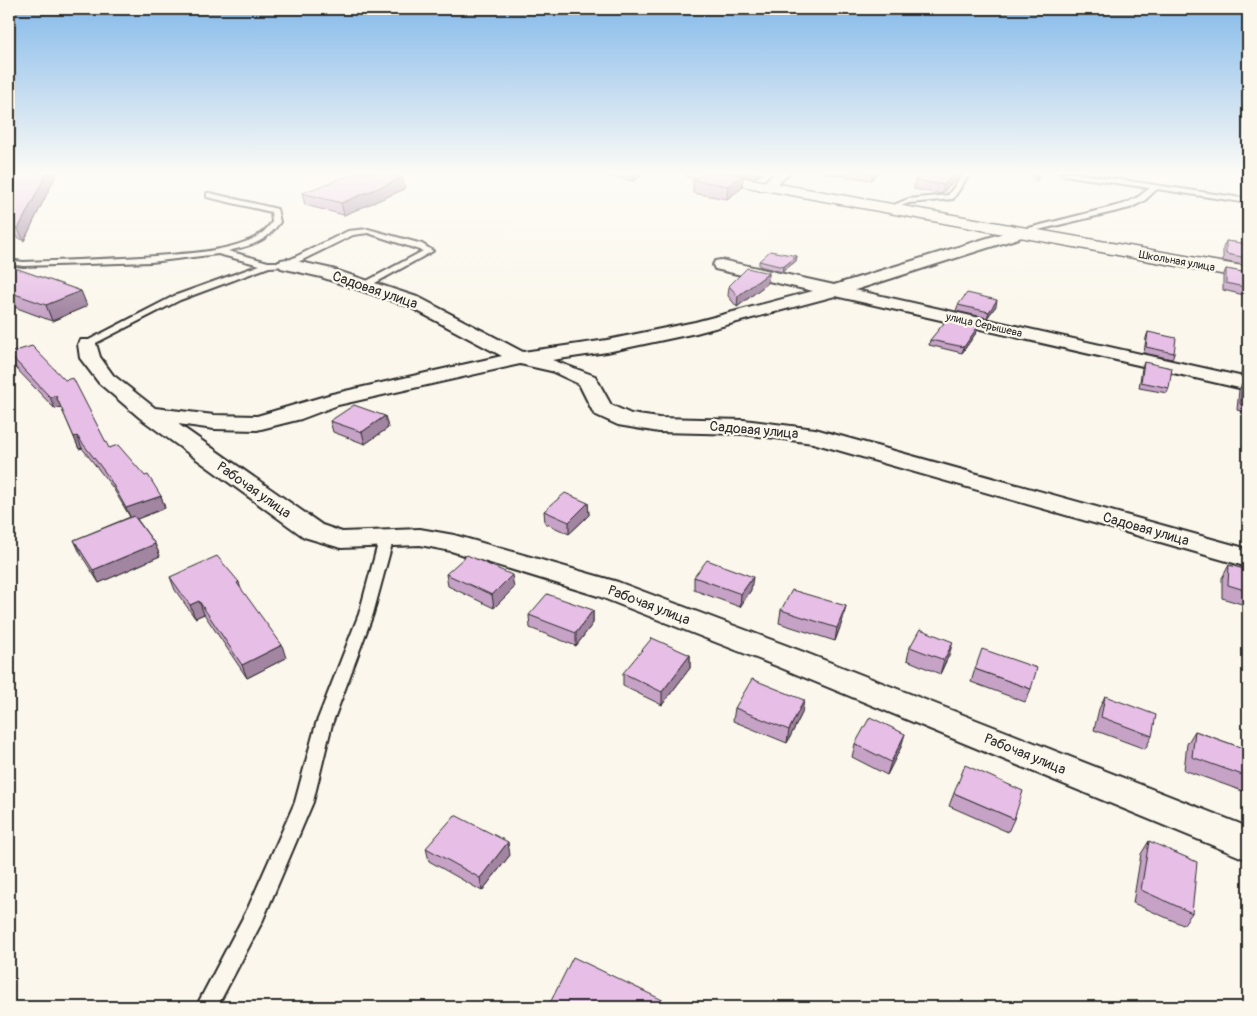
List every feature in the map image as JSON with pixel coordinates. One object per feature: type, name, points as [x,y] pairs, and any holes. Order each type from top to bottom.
[{"type":"main road","name":"Школьная улица","points":[[951,220],[1248,273]]},
{"type":"street","points":[[148,413],[214,422],[257,423],[293,414],[332,400],[520,358],[607,346],[696,327],[834,291],[1020,233]]},
{"type":"street","name":"Садовая улица","points":[[278,265],[366,285],[414,302],[520,358],[558,368],[588,380],[602,409],[626,420],[659,425],[744,427],[815,436],[1248,558]]},
{"type":"street","name":"улица Серышева","points":[[721,265],[1248,384]]},
{"type":"street","name":"Рабочая улица","points":[[88,344],[90,358],[106,379],[148,413],[313,531],[341,540],[386,540],[420,537],[454,543],[608,589],[790,659],[1248,844]]},
{"type":"lane","points":[[9,262],[23,264],[176,257],[237,247],[266,234],[276,220]]},
{"type":"lane","points":[[1020,233],[1070,220]]},
{"type":"lane","points":[[88,344],[177,298],[278,265],[351,233],[368,231],[419,246],[429,251],[366,285]]},
{"type":"lane","points":[[216,250],[278,265]]},
{"type":"lane","points":[[9,268],[23,264]]},
{"type":"lane","points":[[206,1007],[255,915],[304,802],[324,724],[366,614],[386,540]]},
{"type":"building","points":[[9,220],[22,220],[18,229],[9,223]]},
{"type":"building","points":[[1226,241],[1248,244],[1248,258],[1226,254]]},
{"type":"building","points":[[770,251],[797,256],[783,267],[759,261]]},
{"type":"building","points":[[9,266],[81,291],[46,305],[9,292]]},
{"type":"building","points":[[747,268],[769,273],[738,296],[729,286]]},
{"type":"building","points":[[1226,269],[1248,273],[1248,288],[1226,283]]},
{"type":"building","points":[[967,293],[997,300],[989,312],[958,305]]},
{"type":"building","points":[[948,318],[979,325],[964,347],[930,340]]},
{"type":"building","points":[[1148,332],[1176,338],[1174,353],[1146,347]]},
{"type":"building","points":[[32,346],[65,380],[73,378],[109,448],[118,445],[145,476],[148,475],[161,496],[126,508],[108,476],[77,436],[74,437],[56,396],[50,397],[9,354]]},
{"type":"building","points":[[1246,352],[1248,352],[1248,370],[1244,369]]},
{"type":"building","points":[[1144,362],[1172,368],[1169,388],[1141,382]]},
{"type":"building","points":[[1242,384],[1248,386],[1248,406],[1240,404]]},
{"type":"building","points":[[354,405],[385,416],[362,432],[330,421]]},
{"type":"building","points":[[565,493],[588,503],[569,522],[544,511]]},
{"type":"building","points":[[134,516],[155,544],[93,570],[74,540]]},
{"type":"building","points":[[467,555],[512,575],[492,595],[446,574]]},
{"type":"building","points":[[217,556],[239,582],[237,583],[282,645],[242,665],[199,601],[190,605],[170,577]]},
{"type":"building","points":[[707,560],[753,577],[741,594],[694,577]]},
{"type":"building","points":[[1229,565],[1248,570],[1248,591],[1228,585]]},
{"type":"building","points":[[792,590],[846,606],[837,628],[781,610]]},
{"type":"building","points":[[547,594],[593,610],[576,633],[529,615]]},
{"type":"building","points":[[920,629],[953,642],[944,660],[910,647]]},
{"type":"building","points":[[652,638],[690,655],[662,692],[623,673]]},
{"type":"building","points":[[982,649],[1037,668],[1031,689],[975,669]]},
{"type":"building","points":[[752,679],[804,700],[789,730],[735,708]]},
{"type":"building","points":[[1105,696],[1156,715],[1152,736],[1101,717]]},
{"type":"building","points":[[870,717],[905,734],[891,762],[855,744]]},
{"type":"building","points":[[1195,731],[1248,750],[1248,777],[1192,757]]},
{"type":"building","points":[[965,765],[1023,791],[1014,819],[954,793]]},
{"type":"building","points":[[455,815],[508,842],[480,878],[426,848]]},
{"type":"building","points":[[1149,841],[1197,862],[1192,913],[1141,890]]},
{"type":"building","points":[[573,957],[677,1007],[548,1007]]}]
